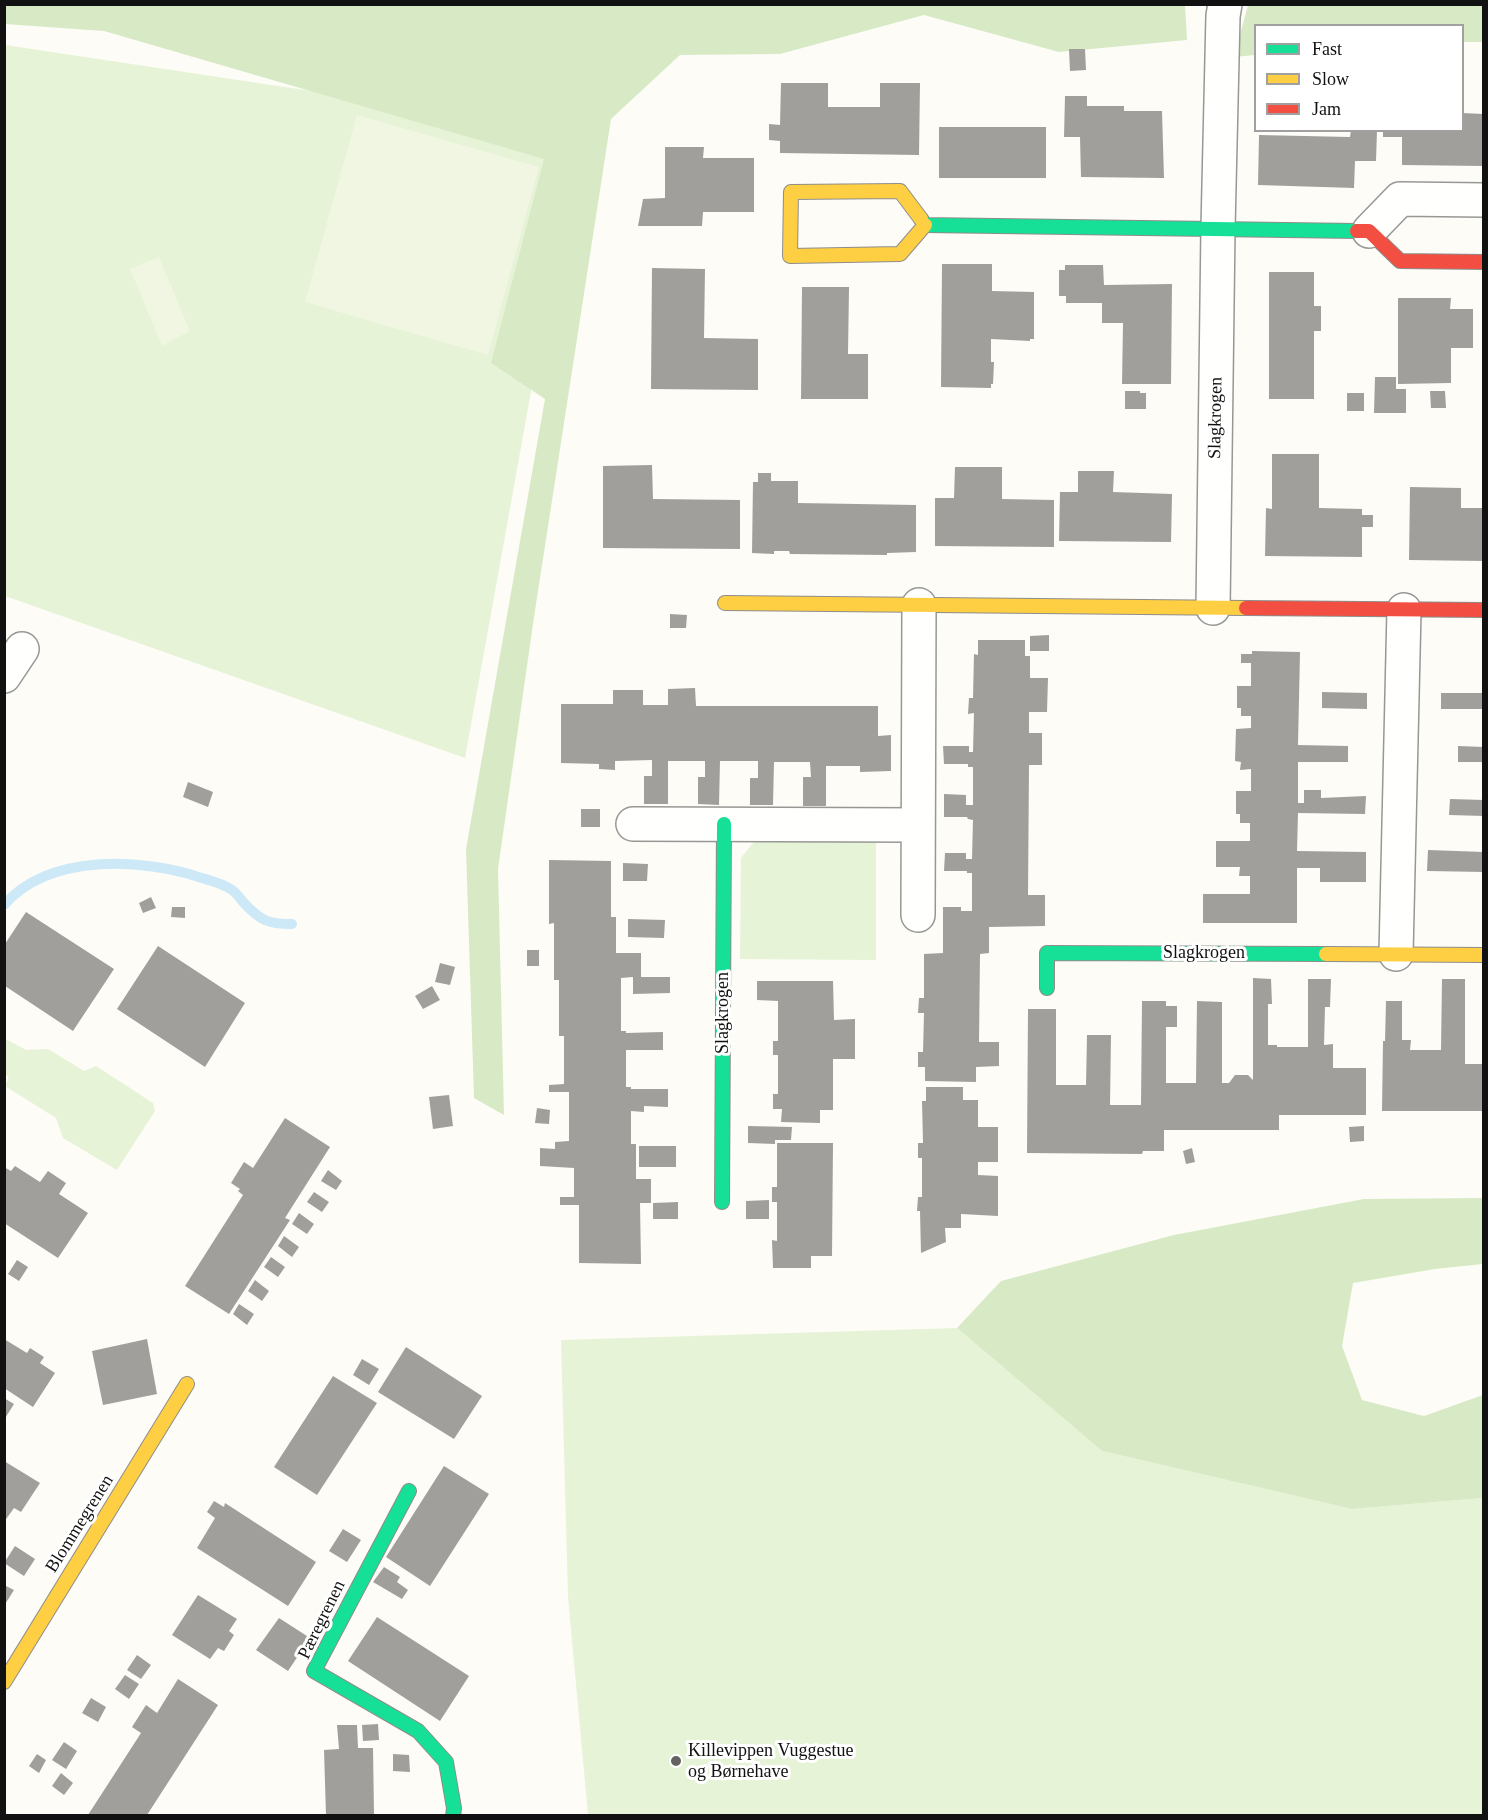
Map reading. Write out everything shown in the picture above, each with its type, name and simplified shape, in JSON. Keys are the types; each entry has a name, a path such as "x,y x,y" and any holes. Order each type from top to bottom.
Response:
{"street":[{"name":"Slagkrogen","path":"1213,608 1218,228 1224,8"},
{"path":"925,225 900,191 791,192 790,256 900,254 925,225 1370,231 1400,261 1484,262"},
{"path":"1370,231 1400,199 1484,200"},
{"path":"725,603 1484,610"},
{"path":"918,915 919,605"},
{"path":"1396,954 1404,609"},
{"path":"4,676 22,649"},
{"path":"633,824 918,825"},
{"name":"Slagkrogen","path":"722,1202 724,824"},
{"name":"Slagkrogen","path":"1047,988 1047,953 1484,955"},
{"name":"Blommegrenen","path":"4,1682 187,1384"},
{"name":"Pæregrenen","path":"409,1491 314,1671 418,1731 446,1762 454,1808 453,1815"}],"green space":[{"path":"4,5 1185,5 1187,40 1059,52 924,15 780,54 680,55 611,119 534,617 498,869 504,1115 474,1098 466,849 545,399 491,363 544,159 104,31 5,24"},
{"path":"1248,5 1483,5 1483,42 1464,42 1464,24 1254,24 1254,55 1234,57"},
{"path":"5,45 578,131 465,758 5,596"},
{"path":"357,115 539,167 488,355 305,302"},
{"path":"159,257 190,331 162,346 130,269"},
{"path":"763,837 876,838 876,960 740,959 741,858 752,844"},
{"path":"4,1038 26,1050 48,1049 84,1071 96,1066 153,1103 155,1111 117,1170 63,1138 56,1118 5,1086 9,1077 5,1074"},
{"path":"1483,1198 1483,1264 1435,1269 1353,1283 1342,1346 1362,1400 1424,1416 1483,1395 1483,1498 1352,1509 1102,1451 957,1328 1001,1281 1174,1235 1364,1199"},
{"path":"957,1328 1102,1451 1352,1509 1483,1498 1483,1815 588,1815 568,1597 561,1340"}],"building":[{"path":"1069,49 1085,49 1086,70 1070,71"},
{"path":"781,83 828,83 828,107 880,107 880,83 920,83 919,155 780,153 780,141 769,140 769,124 780,125"},
{"path":"1065,96 1087,96 1087,106 1124,106 1124,111 1162,111 1164,178 1081,177 1080,137 1064,137"},
{"path":"1464,113 1484,114 1484,166 1402,165 1402,137 1383,137 1383,132 1464,132"},
{"path":"939,127 1046,127 1046,178 939,178"},
{"path":"1351,132 1377,132 1376,161 1355,161 1354,188 1258,185 1259,135 1350,137"},
{"path":"665,147 704,147 703,158 754,158 754,212 703,212 702,226 638,226 643,199 665,198"},
{"path":"942,264 992,264 992,291 1034,292 1034,339 1030,341 991,339 991,362 994,362 991,388 941,387"},
{"path":"1065,265 1103,265 1104,285 1172,284 1171,384 1122,384 1123,323 1102,323 1102,303 1066,303 1066,296 1059,296 1059,270 1065,270"},
{"path":"652,268 705,269 704,338 758,339 758,390 651,389"},
{"path":"1269,272 1314,272 1314,306 1321,306 1321,331 1314,331 1314,399 1269,399"},
{"path":"802,287 849,287 848,354 868,354 868,399 801,399"},
{"path":"1398,298 1451,298 1450,309 1473,309 1473,348 1451,348 1451,383 1398,384"},
{"path":"1375,377 1396,377 1396,389 1406,389 1406,413 1374,413"},
{"path":"1125,391 1146,393 1146,409 1125,409"},
{"path":"1430,391 1445,391 1446,408 1431,408"},
{"path":"1347,393 1364,393 1364,411 1347,411"},
{"path":"1272,454 1319,454 1319,508 1362,509 1362,515 1373,515 1373,527 1362,527 1362,557 1265,556 1266,508 1272,509"},
{"path":"652,465 653,499 740,500 740,549 603,548 603,466"},
{"path":"955,467 1002,467 1002,499 1054,500 1054,547 935,546 935,498 954,498"},
{"path":"1078,471 1114,471 1113,492 1172,494 1171,542 1059,541 1060,492 1078,492"},
{"path":"758,473 771,473 771,481 798,481 798,503 916,505 916,552 887,553 887,555 790,554 789,551 774,551 774,554 752,553 753,482 758,482"},
{"path":"1410,487 1461,488 1461,508 1484,508 1484,561 1409,560"},
{"path":"670,614 687,615 686,628 670,628"},
{"path":"1049,635 1049,651 1030,651 1030,636"},
{"path":"978,640 1025,640 1025,656 1030,656 1030,678 1048,678 1047,712 1029,712 1029,733 1042,733 1042,765 1029,765 1028,895 1045,895 1045,926 989,927 989,953 980,954 979,1042 999,1042 999,1066 976,1067 976,1082 925,1081 925,1067 918,1067 918,1052 923,1052 924,1013 918,1013 919,998 924,998 924,954 943,953 943,907 961,907 961,911 972,911 972,873 944,871 945,853 966,853 966,859 972,859 973,820 967,817 944,817 944,794 966,795 966,805 973,805 973,767 968,767 968,764 944,764 943,746 969,746 969,752 973,752 974,713 968,714 969,698 973,698 974,654 978,655"},
{"path":"1252,651 1300,652 1298,745 1348,746 1348,762 1298,762 1298,803 1304,803 1304,790 1321,790 1321,798 1366,796 1365,814 1298,813 1297,851 1366,852 1366,882 1320,882 1320,868 1297,868 1297,923 1203,923 1203,894 1250,894 1250,876 1239,876 1240,867 1216,867 1216,841 1250,841 1250,823 1240,823 1240,814 1236,814 1236,791 1251,791 1251,769 1240,770 1241,762 1235,761 1236,729 1251,728 1251,716 1241,716 1241,708 1237,708 1237,686 1251,686 1251,663 1241,663 1241,654 1252,654"},
{"path":"695,688 696,706 878,706 878,736 891,735 891,771 860,772 860,766 826,766 826,806 803,806 803,777 811,777 810,762 774,762 773,805 750,805 750,778 758,778 758,761 720,761 719,805 698,804 698,777 705,777 705,761 668,761 668,804 644,804 644,776 652,776 652,760 615,761 615,770 599,769 599,764 561,763 561,704 613,704 613,690 643,690 643,705 668,705 668,689"},
{"path":"1322,692 1367,693 1367,709 1322,708"},
{"path":"1441,693 1484,693 1484,709 1441,709"},
{"path":"1458,746 1484,747 1484,762 1458,762"},
{"path":"188,782 213,792 208,807 183,797"},
{"path":"1450,799 1484,800 1484,816 1449,815"},
{"path":"581,809 600,809 600,827 581,827"},
{"path":"1428,850 1484,852 1484,872 1427,871"},
{"path":"549,860 611,861 611,917 616,917 616,953 641,953 641,977 670,977 670,993 633,994 633,977 621,978 621,1031 626,1031 626,1033 663,1032 663,1050 626,1050 626,1087 668,1089 668,1107 644,1106 644,1112 631,1111 631,1144 636,1144 636,1179 651,1179 651,1203 640,1203 641,1264 579,1263 579,1205 560,1205 560,1197 574,1197 574,1168 540,1166 540,1148 555,1149 555,1142 569,1141 569,1092 549,1092 549,1085 564,1084 564,1036 559,1036 559,980 554,980 554,923 549,924"},
{"path":"623,863 648,864 647,881 623,881"},
{"path":"151,897 156,908 143,913 139,903"},
{"path":"172,907 185,907 185,918 171,917"},
{"path":"26,912 114,969 73,1031 5,986 5,944"},
{"path":"628,919 665,920 664,938 628,937"},
{"path":"158,946 245,1003 205,1067 117,1009"},
{"path":"527,950 539,950 539,966 527,966"},
{"path":"440,963 455,967 450,985 435,982"},
{"path":"1253,978 1271,979 1272,1004 1268,1004 1268,1045 1277,1045 1277,1047 1308,1047 1308,979 1331,979 1330,1007 1325,1007 1324,1045 1333,1044 1333,1068 1366,1068 1366,1115 1279,1115 1279,1130 1164,1130 1164,1151 1143,1151 1142,1154 1027,1153 1028,1009 1056,1009 1056,1085 1086,1085 1087,1035 1111,1035 1110,1105 1141,1105 1142,1001 1166,1001 1166,1006 1177,1006 1177,1027 1166,1027 1166,1083 1196,1083 1197,1001 1222,1002 1222,1083 1229,1083 1235,1075 1248,1075 1253,1080"},
{"path":"1442,979 1465,979 1465,1064 1484,1064 1484,1111 1382,1111 1386,1001 1402,1001 1402,1040 1411,1040 1410,1050 1441,1050"},
{"path":"757,981 833,981 834,1020 855,1019 855,1059 833,1059 833,1110 820,1110 820,1123 781,1122 782,1109 773,1109 773,1094 778,1094 778,1055 773,1055 773,1041 778,1041 778,1001 757,1000"},
{"path":"432,986 440,1000 423,1009 415,996"},
{"path":"926,1087 963,1087 963,1100 978,1100 978,1127 998,1127 998,1162 978,1162 978,1175 998,1176 998,1216 961,1214 961,1228 945,1228 946,1242 921,1253 920,1211 917,1211 918,1197 922,1197 922,1158 918,1158 918,1143 923,1143 922,1101 926,1101"},
{"path":"449,1095 453,1126 433,1129 429,1097"},
{"path":"537,1108 550,1110 549,1124 535,1123"},
{"path":"285,1118 330,1147 285,1218 290,1220 229,1314 185,1286 243,1195 238,1191 240,1189 231,1183 244,1162 253,1168"},
{"path":"748,1126 792,1127 791,1140 775,1140 775,1144 748,1143"},
{"path":"1364,1126 1364,1141 1350,1142 1349,1127"},
{"path":"777,1143 833,1143 832,1256 811,1256 811,1268 773,1268 772,1240 777,1241 777,1202 772,1202 772,1187 777,1187"},
{"path":"639,1146 676,1146 676,1167 639,1167"},
{"path":"1192,1148 1195,1162 1186,1164 1183,1151"},
{"path":"15,1166 40,1182 48,1171 66,1183 59,1194 88,1213 58,1258 4,1223 4,1167 11,1171"},
{"path":"328,1170 342,1181 336,1190 321,1181"},
{"path":"314,1192 329,1202 322,1212 307,1202"},
{"path":"769,1200 769,1219 746,1219 746,1201"},
{"path":"678,1202 678,1219 653,1219 653,1203"},
{"path":"299,1213 314,1224 307,1234 292,1224"},
{"path":"284,1236 299,1247 292,1257 278,1246"},
{"path":"271,1257 285,1267 278,1277 264,1267"},
{"path":"17,1260 28,1267 19,1281 8,1274"},
{"path":"255,1280 269,1291 262,1301 248,1291"},
{"path":"239,1304 254,1314 247,1325 233,1314"},
{"path":"4,1339 27,1353 30,1348 44,1357 40,1363 55,1373 33,1407 4,1388"},
{"path":"147,1339 157,1394 103,1405 92,1351"},
{"path":"406,1347 482,1396 454,1439 378,1392"},
{"path":"362,1359 379,1369 369,1385 353,1375"},
{"path":"333,1376 377,1403 317,1495 274,1467"},
{"path":"4,1398 14,1404 4,1420"},
{"path":"4,1461 40,1483 21,1512 14,1508 4,1522"},
{"path":"444,1466 489,1494 430,1586 386,1557"},
{"path":"214,1501 224,1507 225,1503 316,1562 288,1606 197,1548 215,1518 207,1512"},
{"path":"343,1529 361,1540 347,1562 329,1551"},
{"path":"15,1546 35,1559 24,1576 4,1563"},
{"path":"384,1567 400,1577 397,1582 408,1590 402,1599 373,1582"},
{"path":"4,1585 14,1590 4,1606"},
{"path":"198,1595 237,1619 229,1631 234,1635 224,1651 218,1648 210,1659 172,1635"},
{"path":"377,1617 469,1676 440,1721 348,1661"},
{"path":"279,1618 310,1638 288,1671 256,1650"},
{"path":"137,1655 151,1665 141,1679 127,1670"},
{"path":"125,1675 139,1684 129,1699 115,1689"},
{"path":"178,1679 218,1705 147,1815 88,1815 141,1733 132,1727 146,1705 157,1713"},
{"path":"91,1698 106,1707 98,1722 82,1713"},
{"path":"378,1724 379,1740 363,1741 362,1725"},
{"path":"337,1725 357,1725 358,1748 373,1748 374,1815 326,1815 324,1750 339,1749"},
{"path":"64,1742 77,1751 66,1769 52,1760"},
{"path":"37,1754 46,1760 39,1773 29,1766"},
{"path":"393,1754 409,1755 410,1772 393,1771"},
{"path":"61,1773 73,1783 64,1795 52,1786"}],"waterway":[{"path":"4,905 23,888 46,876 71,868 98,864 125,864 178,871 218,883 234,891 260,918 271,922 292,924"}],"traffic: fast":[{"path":"921,219 925,225 1357,231"},
{"path":"722,1202 724,824"},
{"path":"1047,988 1047,953 1326,954"},
{"path":"409,1491 314,1671 418,1731 446,1762 454,1808 453,1816"}],"traffic: slow":[{"path":"921,219 900,191 791,192 790,256 900,254 925,225"},
{"path":"725,603 1246,608"},
{"path":"1326,954 1484,955"},
{"path":"4,1682 187,1384"}],"traffic: jam":[{"path":"1357,231 1369,231 1400,261 1484,262"},
{"path":"1246,608 1484,610"}],"place":[{"name":"Killevippen Vuggestue og Børnehave","path":"676,1761"}]}
